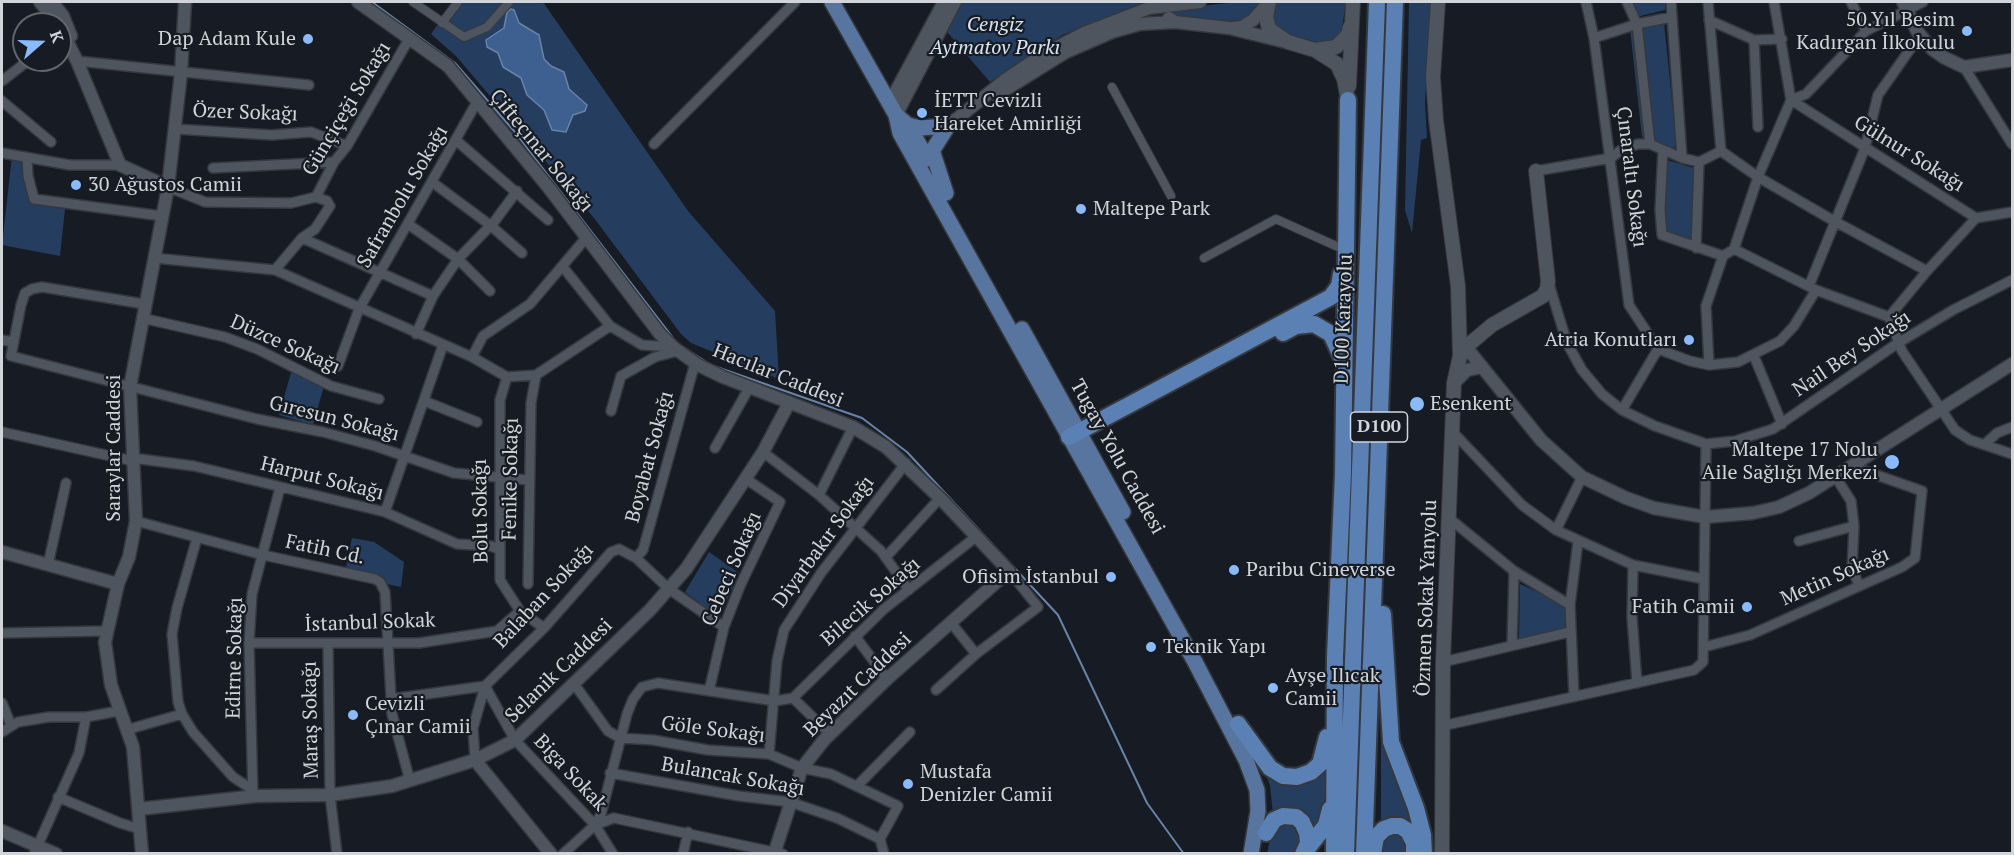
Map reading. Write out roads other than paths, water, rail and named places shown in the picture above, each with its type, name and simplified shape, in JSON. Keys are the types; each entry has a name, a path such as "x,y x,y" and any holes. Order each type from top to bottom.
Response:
{"highway":[{"name":"D100 Karayolu","path":"1346,854 1377,2"},
{"name":"D100 Karayolu","path":"1364,854 1395,2"},
{"path":"1334,854 1335,656 1343,473 1348,100"},
{"path":"1343,473 1356,315 1368,237"},
{"path":"1077,439 1331,297 1339,286 1345,249"},
{"path":"1077,439 1296,326 1314,324 1325,329 1331,334 1344,360"},
{"path":"1376,527 1390,742 1416,808 1423,835 1424,854"},
{"path":"1239,724 1270,768 1283,776 1297,777 1311,772 1320,764 1326,751 1335,656"},
{"path":"1304,853 1326,825 1334,750"},
{"path":"1260,834 1274,820 1283,816 1296,817 1302,822 1307,833 1308,843 1304,853"},
{"path":"1373,854 1376,837 1384,829 1392,826 1400,826 1408,831 1414,843 1414,854"}],"main road":[{"name":"Tugay Yolu Caddesi","path":"832,2 893,110 900,133 924,155 946,193 1246,760 1257,790 1260,834"},
{"path":"1269,2 1266,17 1269,29 1288,42 1315,50 1337,64 1344,79 1348,100"},
{"name":"Özmen Sokak Yanyolu","path":"1438,2 1434,77 1436,120 1458,286 1463,351 1454,383 1452,431 1443,662 1443,854"},
{"path":"1315,50 1328,50 1342,42 1348,35 1352,6"},
{"path":"1348,100 1352,6"},
{"name":"Tugay Yolu Caddesi","path":"893,110 908,125 1077,439 1239,724 1266,789 1269,815 1260,834"},
{"path":"908,125 920,128 948,126"},
{"path":"924,155 948,126"},
{"path":"1463,351 1492,326 1543,296 1548,281 1536,171"},
{"path":"1249,854 1260,834"},
{"path":"1260,834 1261,854"}],"street":[{"path":"52,2 69,27 77,60"},
{"name":"Saraylar Caddesi","path":"142,854 140,808 133,747 111,685 105,631 118,584 129,557 136,521 130,387 168,187 181,73 185,2"},
{"name":"Çifteçınar Sokağı","path":"358,2 448,66 676,349"},
{"path":"413,2 464,37 476,34 487,27 509,2"},
{"path":"442,23 458,2"},
{"path":"654,144 795,2"},
{"path":"893,110 944,2"},
{"path":"893,110 955,2"},
{"path":"948,126 992,89 1042,55 1110,21 1149,8 1200,2"},
{"path":"1229,28 1242,27 1253,20 1269,2"},
{"name":"Çınaraltı Sokağı","path":"1586,2 1594,38 1629,305 1658,350"},
{"path":"1628,2 1636,24 1650,144"},
{"path":"1671,2 1682,158"},
{"path":"1708,2 1721,151 1758,177 1927,271"},
{"path":"1709,365 1706,306 1723,256 1734,249 1758,177 1791,100 1774,2"},
{"path":"1851,2 1866,31"},
{"path":"1791,100 1806,94 1866,31 1904,6 1923,2"},
{"path":"1904,6 1920,34 1932,49 1964,68 2011,139"},
{"path":"1149,8 1175,22"},
{"path":"1594,38 1636,24 1672,17"},
{"path":"1709,20 1754,40 1782,39"},
{"path":"924,155 1001,91 1066,52 1127,26 1175,22 1229,28 1288,42"},
{"path":"1622,410 1658,350 1709,365 1728,364 1754,356 1780,340 1794,326 1813,288 1834,221 1865,148 1878,95 1920,34"},
{"name":"Günçiçeği Sokağı","path":"316,197 334,162 347,146 409,39"},
{"path":"1754,40 1758,127"},
{"path":"72,51 120,165"},
{"path":"77,60 309,85"},
{"path":"1964,68 2013,60"},
{"path":"1112,87 1171,196"},
{"name":"Gülnur Sokağı","path":"1791,100 1976,218 2013,212"},
{"path":"2,101 51,142"},
{"name":"Safranbolu Sokağı","path":"338,366 359,309 457,141 477,102"},
{"name":"Özer Sokağı","path":"175,129 272,135 311,132 347,146"},
{"path":"457,141 549,220"},
{"path":"1536,171 1611,158 1621,150 1650,144 1682,158 1699,162 1721,151"},
{"path":"1663,150 1660,228 1666,238 1723,256"},
{"path":"2,153 70,165 120,165 205,202 291,203 316,197 327,201 330,206 315,229 302,238 275,270"},
{"path":"27,159 28,176 34,199 162,216"},
{"path":"213,168 334,162"},
{"path":"1696,248 1699,162"},
{"path":"432,182 490,225 522,253"},
{"path":"416,334 433,296 458,260 517,191"},
{"path":"1889,317 1927,271 1976,218"},
{"path":"1204,258 1276,219 1345,249"},
{"path":"408,224 458,260 490,291"},
{"path":"302,238 433,296"},
{"path":"472,357 483,336 530,304 586,238"},
{"path":"1734,249 1813,288 1889,317"},
{"path":"154,258 275,270 472,357 507,377 536,375 610,326"},
{"path":"563,267 610,326 642,345 676,349"},
{"name":"Nail Bey Sokağı","path":"1548,281 1568,343 1582,370 1602,394 1622,410 1655,426 1706,444 1756,436 1782,424 1898,343 1953,310 2013,280"},
{"path":"2,340 14,342 25,293 32,289 42,287 144,304"},
{"path":"1889,317 1898,343 1955,430 1970,440 2013,454"},
{"name":"Düzce Sokağı","path":"142,318 225,337 257,349 331,386 379,399"},
{"name":"Gıresun Sokağı","path":"14,342 11,356 257,419 323,432 454,473 528,480"},
{"path":"385,512 443,345"},
{"path":"611,411 621,376 655,357 676,349"},
{"name":"Hacılar Caddesi","path":"676,349 695,363 749,388 853,427 886,447 906,463 977,536 1038,607 976,654"},
{"path":"1463,351 1482,367 1541,440 1582,477 1626,498 1654,508 1705,517 1753,513 1779,507 1809,493 2013,364"},
{"path":"1754,356 1782,424"},
{"name":"Boyabat Sokağı","path":"636,558 643,550 695,363"},
{"path":"1454,383 1467,370 1482,367"},
{"name":"Fenike Sokağı","path":"528,584 528,480 531,403 536,375"},
{"name":"Bolu Sokağı","path":"507,377 500,400 498,549 500,580 520,611 543,628"},
{"path":"715,448 749,388"},
{"path":"424,401 477,422"},
{"name":"Selanik Caddesi","path":"140,808 253,793 330,795 410,781 475,760 515,740 574,685 686,569 763,453 789,403"},
{"path":"819,495 853,427"},
{"path":"1984,444 1997,433 2013,427"},
{"path":"1452,431 1521,505 1556,530 1578,542 1633,565 1704,579"},
{"name":"Harput Sokağı","path":"2,432 133,461 140,459 194,466 385,512 457,544 491,546 498,549"},
{"path":"1442,726 1695,670 1703,662 1706,444"},
{"path":"763,453 819,495 854,527 885,558 909,590"},
{"name":"Diyarbakır Sokağı","path":"769,754 777,661 783,630 796,607 854,527 906,463"},
{"name":"Metin Sokağı","path":"1704,647 1750,635 1902,567 1915,558 1923,491 1851,466"},
{"path":"1835,476 1851,501 1854,526 1852,569 1859,585"},
{"path":"1556,530 1582,477"},
{"name":"Cebeci Sokağı","path":"709,691 724,627 740,586 780,502 746,479"},
{"path":"48,565 66,483"},
{"name":"Edirne Sokağı","path":"253,793 249,643 252,594 280,488"},
{"path":"885,558 940,498"},
{"path":"1450,519 1514,571 1570,605"},
{"name":"Fatih Cd.","path":"136,521 262,555 375,579 385,592 386,644 391,699 410,781"},
{"path":"1799,541 1854,526"},
{"name":"Bilecik Sokağı","path":"793,698 812,683 855,636 977,536"},
{"path":"197,538 172,634 182,714 193,732 233,777 253,793"},
{"path":"1574,696 1570,605 1578,542"},
{"name":"Balaban Sokağı","path":"475,760 473,728 485,686 543,628 611,552 619,549 636,558"},
{"path":"2,552 118,584"},
{"path":"636,558 669,589 724,627"},
{"path":"1633,565 1632,617 1637,683"},
{"name":"Beyazıt Caddesi","path":"777,853 790,802 802,768 830,734 887,679 952,624 1009,571"},
{"path":"1512,645 1514,571"},
{"name":"İstanbul Sokak","path":"249,643 419,643 497,631 520,611"},
{"path":"936,690 976,654 952,624"},
{"path":"2,633 105,631"},
{"path":"1443,662 1570,632"},
{"path":"855,636 887,679"},
{"name":"Maraş Sokağı","path":"328,644 330,795 337,854"},
{"path":"595,825 603,808 610,773 633,699 642,687 658,683 775,701 793,698 830,734"},
{"path":"574,685 608,730 620,738"},
{"path":"391,699 485,686"},
{"name":"Biga Sokak","path":"485,686 515,740 595,825 613,854"},
{"path":"2,703 11,725"},
{"path":"2,732 18,722 49,717 86,717 119,711"},
{"path":"126,730 182,714"},
{"path":"35,850 79,753 86,717"},
{"path":"857,786 910,732"},
{"name":"Göle Sokağı","path":"620,738 654,740 708,750 769,754 802,768 831,774 898,806 880,838"},
{"path":"475,760 553,854 561,854 595,825 614,818 688,832 777,853"},
{"name":"Bulancak Sokağı","path":"610,773 739,796 790,802 837,818 880,838"},
{"path":"58,797 140,829"},
{"path":"2,831 35,850 56,854"},
{"path":"683,854 688,832"},
{"path":"880,838 884,854"}],"waterway":[{"path":"372,2 455,63 514,131 677,343 711,365 862,418 907,452 1058,615 1147,803 1184,854"}],"place":[{"name":"50.Yıl Besim Kadırgan İlkokulu","path":"1967,31"},
{"name":"Dap Adam Kule","path":"308,39"},
{"name":"İETT Cevizli Hareket Amirliği","path":"922,113"},
{"name":"30 Ağustos Camii","path":"76,185"},
{"name":"Maltepe Park","path":"1081,209"},
{"name":"Atria Konutları","path":"1689,340"},
{"name":"Esenkent","path":"1417,404"},
{"name":"Maltepe 17 Nolu Aile Sağlığı Merkezi","path":"1892,462"},
{"name":"Paribu Cineverse","path":"1234,570"},
{"name":"Ofisim İstanbul","path":"1111,577"},
{"name":"Fatih Camii","path":"1747,607"},
{"name":"Teknik Yapı","path":"1151,647"},
{"name":"Ayşe Ilıcak Camii","path":"1273,688"},
{"name":"Cevizli Çınar Camii","path":"353,715"},
{"name":"Mustafa Denizler Camii","path":"908,784"}],"park label":[{"name":"Cengiz Aytmatov Parkı","path":"995,36"}]}
